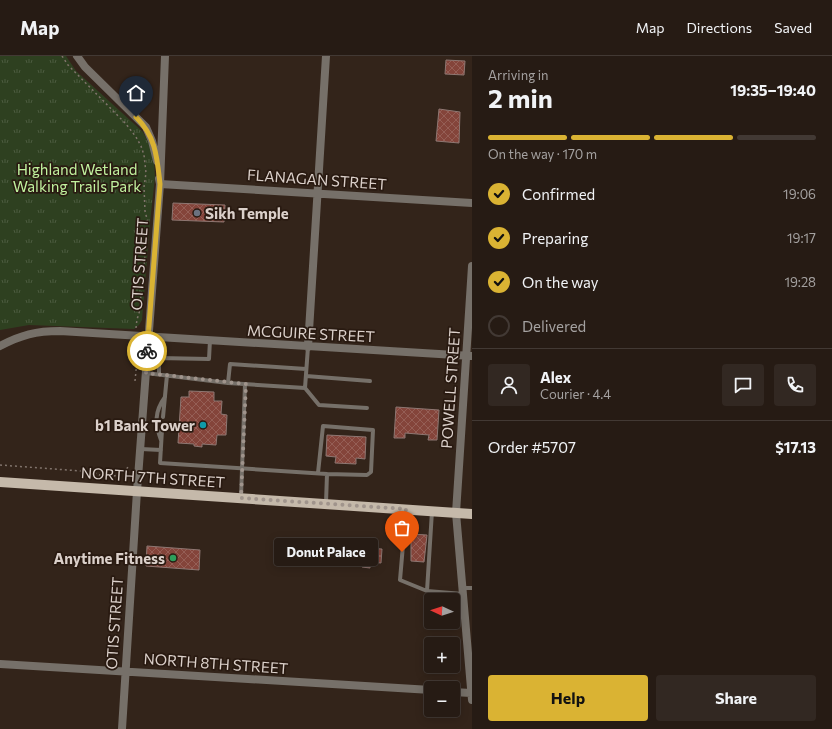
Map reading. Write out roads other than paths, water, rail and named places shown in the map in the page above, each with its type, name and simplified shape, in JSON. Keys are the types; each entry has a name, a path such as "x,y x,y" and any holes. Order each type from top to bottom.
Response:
{"main road":[{"name":"NORTH 7TH STREET","path":"0,482 472,514"}],"street":[{"name":"OTIS STREET","path":"77,56 85,67 146,127 157,158 160,184"},
{"name":"OTIS STREET","path":"122,729 137,491 160,184 165,56"},
{"path":"308,347 326,56"},
{"name":"FLANAGAN STREET","path":"160,184 472,203"},
{"name":"POWELL STREET","path":"472,266 469,356 456,512 472,695"},
{"name":"MCGUIRE STREET","path":"0,346 27,334 46,331 469,356"},
{"name":"NORTH 8TH STREET","path":"0,664 424,690"},
{"path":"460,693 472,695"}],"lane":[{"path":"159,374 160,358 208,359 210,340"},
{"path":"308,347 305,388 319,405 367,408"},
{"path":"228,383 230,364 306,369"},
{"path":"146,373 228,383 305,388"},
{"path":"163,417 167,375"},
{"path":"306,376 370,381"},
{"path":"241,498 246,384"},
{"path":"162,442 156,427 158,406 165,397"},
{"path":"162,430 160,463 327,474 367,475 371,472 373,430 323,426 318,473"},
{"path":"141,449 161,450"},
{"path":"326,504 327,474"},
{"path":"406,509 400,580 427,591 463,591 472,588"},
{"path":"427,591 432,511"}],"place":[{"name":"Sikh Temple","path":"197,213"},
{"name":"b1 Bank Tower","path":"203,425"},
{"name":"Donut Palace","path":"402,552"},
{"name":"Anytime Fitness","path":"173,558"}],"park label":[{"name":"Highland Wetland Walking Trails Park","path":"77,178"}]}
